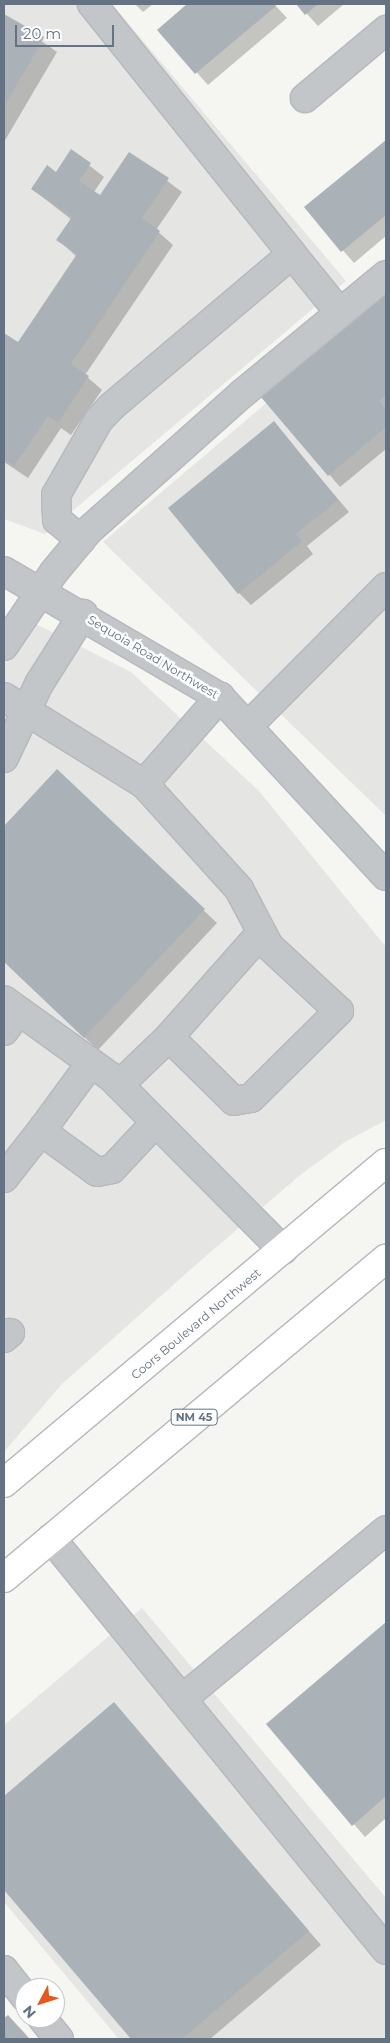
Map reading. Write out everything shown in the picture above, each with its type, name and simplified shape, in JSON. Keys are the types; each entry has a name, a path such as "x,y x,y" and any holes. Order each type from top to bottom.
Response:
{"main road":[{"name":"Coors Boulevard Northwest","path":"4,1483 386,1163"},
{"name":"NM 45","path":"4,1578 386,1259"}],"street":[{"path":"92,4 340,313"},
{"path":"305,98 386,30"},
{"path":"81,540 57,520 54,510 56,494 99,420 292,254"},
{"path":"4,646 81,540 243,393 386,275"},
{"name":"Sequoia Road Northwest","path":"4,571 83,614 220,697 250,724 386,876"},
{"path":"250,724 386,587"},
{"path":"4,758 14,704 83,614"},
{"path":"144,784 220,697"},
{"path":"14,704 144,784 238,889 269,946 339,1011 251,1098 234,1101 169,1038"},
{"path":"119,1085 169,1038 262,932"},
{"path":"9,1014 91,1063 119,1085 284,1250"},
{"path":"4,1178 91,1063"},
{"path":"40,1131 97,1172 112,1169 156,1122"},
{"path":"182,1699 386,1530"},
{"path":"51,1538 386,1950"},
{"path":"4,1970 15,1984"},
{"path":"50,2028 59,2039"}],"shaded area":[{"path":"4,4 112,4 346,281 45,534 4,519"},
{"path":"386,301 386,816 103,542"},
{"path":"18,615 131,672 259,791 386,947 386,1120 345,1142 299,1176 191,1269 61,1385 4,1452 4,635"},
{"path":"142,1608 386,1898 386,2039 119,2039 4,1902 4,1725"}],"building":[{"path":"187,4 274,4 276,6 195,74 157,30"},
{"path":"296,4 318,4 305,15"},
{"path":"4,14 44,37 4,107"},
{"path":"386,140 386,215 341,252 304,207"},
{"path":"71,149 91,163 79,181 100,195 129,152 169,178 142,218 160,231 71,364 89,376 58,423 48,416 14,466 4,459 4,333 18,342 77,254 56,240 72,217 31,189 47,165 56,172"},
{"path":"386,291 386,394 379,401 386,410 386,427 328,476 260,396"},
{"path":"274,421 338,500 296,534 302,541 238,594 168,508"},
{"path":"57,769 205,909 84,1038 4,962 4,826"},
{"path":"386,1622 386,1796 352,1826 266,1724"},
{"path":"114,1702 309,1931 182,2039 131,2039 4,1890 4,1796"},
{"path":"8,2015 15,2023 15,2028 19,2028 29,2039 4,2039 4,2018"}]}
